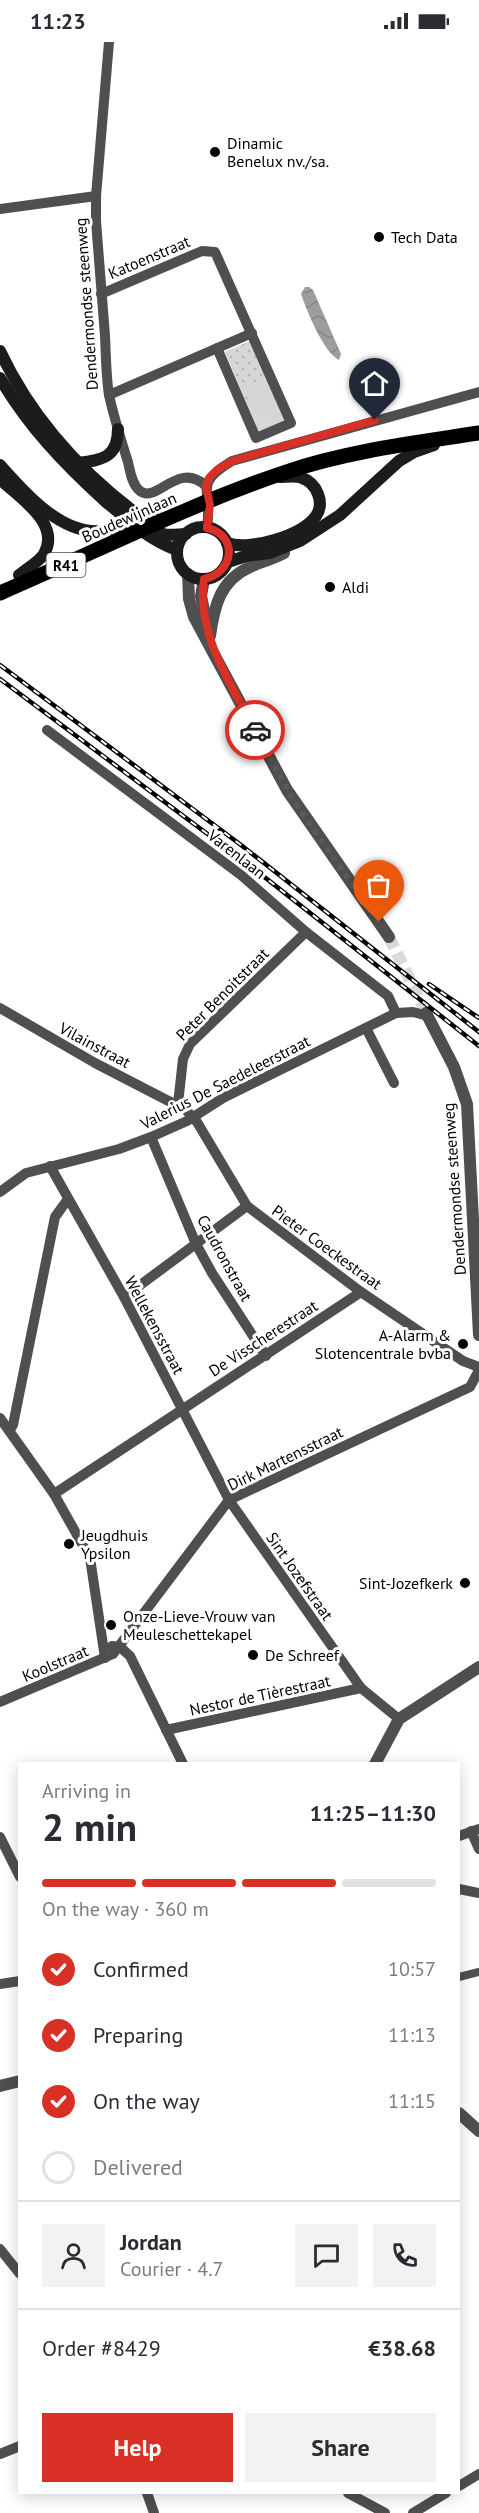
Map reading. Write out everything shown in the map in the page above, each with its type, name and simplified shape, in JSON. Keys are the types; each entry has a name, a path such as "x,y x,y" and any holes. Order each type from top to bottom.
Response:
{"main road":[{"path":"0,351 14,379 50,433 78,463 127,507 163,534 186,534"},
{"path":"0,378 18,409 71,470 157,543 177,550"},
{"name":"Boudewijnlaan","path":"0,465 55,518 88,531 115,528 251,475 299,461 392,440 479,425"},
{"path":"78,463 97,460 110,454 117,446 118,429"},
{"name":"Boudewijnlaan","path":"228,562 246,556 270,553 300,542 340,515 399,461 414,452 479,435"},
{"name":"Boudewijnlaan","path":"0,594 178,514 301,468 357,455 479,435"},
{"path":"96,478 104,466 119,456 124,449"},
{"name":"Boudewijnlaan","path":"227,543 237,547 264,543 282,537 309,523 319,511 320,500 309,481 300,477 275,477"},
{"name":"Boudewijnlaan","path":"0,479 41,518 48,535 43,554 19,575"},
{"name":"Boudewijnlaan","path":"0,583 104,540 155,514"},
{"path":"196,528 207,528 219,533 227,543 228,562 220,573 204,579 188,574 180,565 177,550 186,534 196,528"}],"street":[{"name":"Dendermondse steenweg","path":"109,42 96,196 109,395 134,484 143,493 150,493 180,478 196,478 206,486"},
{"path":"0,209 96,196"},
{"name":"Katoenstraat","path":"101,294 209,250 218,256 252,333"},
{"path":"109,395 217,348 252,333 291,423 256,438 217,348"},
{"path":"207,528 210,505 206,486 209,478 232,461 479,392"},
{"path":"210,636 219,595 227,584 248,568 277,557 300,542"},
{"path":"188,574 190,604 207,642 295,803 389,937"},
{"path":"204,579 201,596 216,657"},
{"name":"Varenlaan","path":"46,730 241,875 306,932 388,996 396,1013"},
{"name":"Peter Benoitstraat","path":"178,1104 183,1059 190,1044 306,932"},
{"name":"Vilainstraat","path":"0,1008 96,1063 178,1104"},
{"path":"396,1013 427,1014"},
{"name":"Valerius De Saedeleerstraat","path":"0,1192 26,1173 108,1152 187,1121 223,1098 396,1013"},
{"name":"Dendermondse steenweg","path":"427,1014 454,1067 467,1104 479,1335"},
{"path":"366,1028 394,1083"},
{"path":"178,1104 192,1116"},
{"name":"Pieter Coeckestraat","path":"192,1116 247,1206 361,1292 463,1361 479,1368"},
{"name":"Caudronstraat","path":"151,1137 196,1244 212,1273 266,1356"},
{"name":"Wellekensstraat","path":"50,1166 124,1297 229,1500"},
{"path":"10,1430 14,1425 55,1217 68,1199"},
{"path":"124,1297 247,1206"},
{"name":"De Visscherestraat","path":"54,1494 361,1292"},
{"name":"Dirk Martensstraat","path":"120,1647 229,1500 470,1387 479,1368"},
{"path":"0,1418 54,1494 90,1558 105,1658"},
{"name":"Sint Jozefstraat","path":"229,1500 361,1689 399,1719"},
{"path":"101,1641 120,1647 130,1656 182,1762"},
{"name":"Koolstraat","path":"0,1702 105,1658 120,1647"},
{"path":"376,1762 399,1719 479,1667"},
{"name":"Nestor de Tièrestraat","path":"166,1730 361,1689"},
{"path":"460,1836 475,1830 479,1849"},
{"path":"0,1837 18,1872"},
{"path":"460,1889 479,1893"},
{"path":"460,1977 479,1972"},
{"path":"0,1984 18,1981"},
{"path":"0,2086 18,2082"},
{"path":"460,2114 479,2131"},
{"path":"0,2249 17,2268 0,2272"},
{"path":"0,2454 18,2447"},
{"path":"460,2485 479,2474"},
{"path":"147,2494 154,2513"},
{"path":"350,2494 378,2512"},
{"path":"412,2513 444,2494"}],"green space":[{"path":"252,340 285,418 283,423 263,432 258,430 225,352 236,347 236,355","holes":["265,378 281,417 260,426 244,387"]},
{"path":"252,340 268,377 241,388 225,352"},
{"path":"265,378 282,417 260,426 243,387"}],"water":[{"path":"305,287 313,290 341,354 339,360 327,349 311,320 301,294"}],"tunnel":[{"path":"389,937 426,1013"}],"railway":[{"path":"0,665 241,845 479,1032"},
{"path":"0,679 253,868 479,1046"},
{"path":"429,984 479,1018"}],"way so far":[{"path":"255,730 295,803 379,922"}],"place":[{"name":"Dinamic Benelux nv./sa.","path":"215,152"},
{"name":"Tech Data","path":"379,237"},
{"name":"Aldi","path":"330,587"},
{"name":"A-Alarm & Slotencentrale bvba","path":"463,1344"},
{"name":"Jeugdhuis Ypsilon","path":"69,1544"},
{"name":"Sint-Jozefkerk","path":"465,1583"},
{"name":"Onze-Lieve-Vrouw van Meuleschettekapel","path":"111,1625"},
{"name":"De Schreef","path":"253,1655"}],"route":[{"path":"255,730 216,657 203,609 201,596 204,579 220,573 225,568 229,556 229,549 224,538 215,530 207,528 210,505 206,486 209,478 232,461 375,420"}]}
